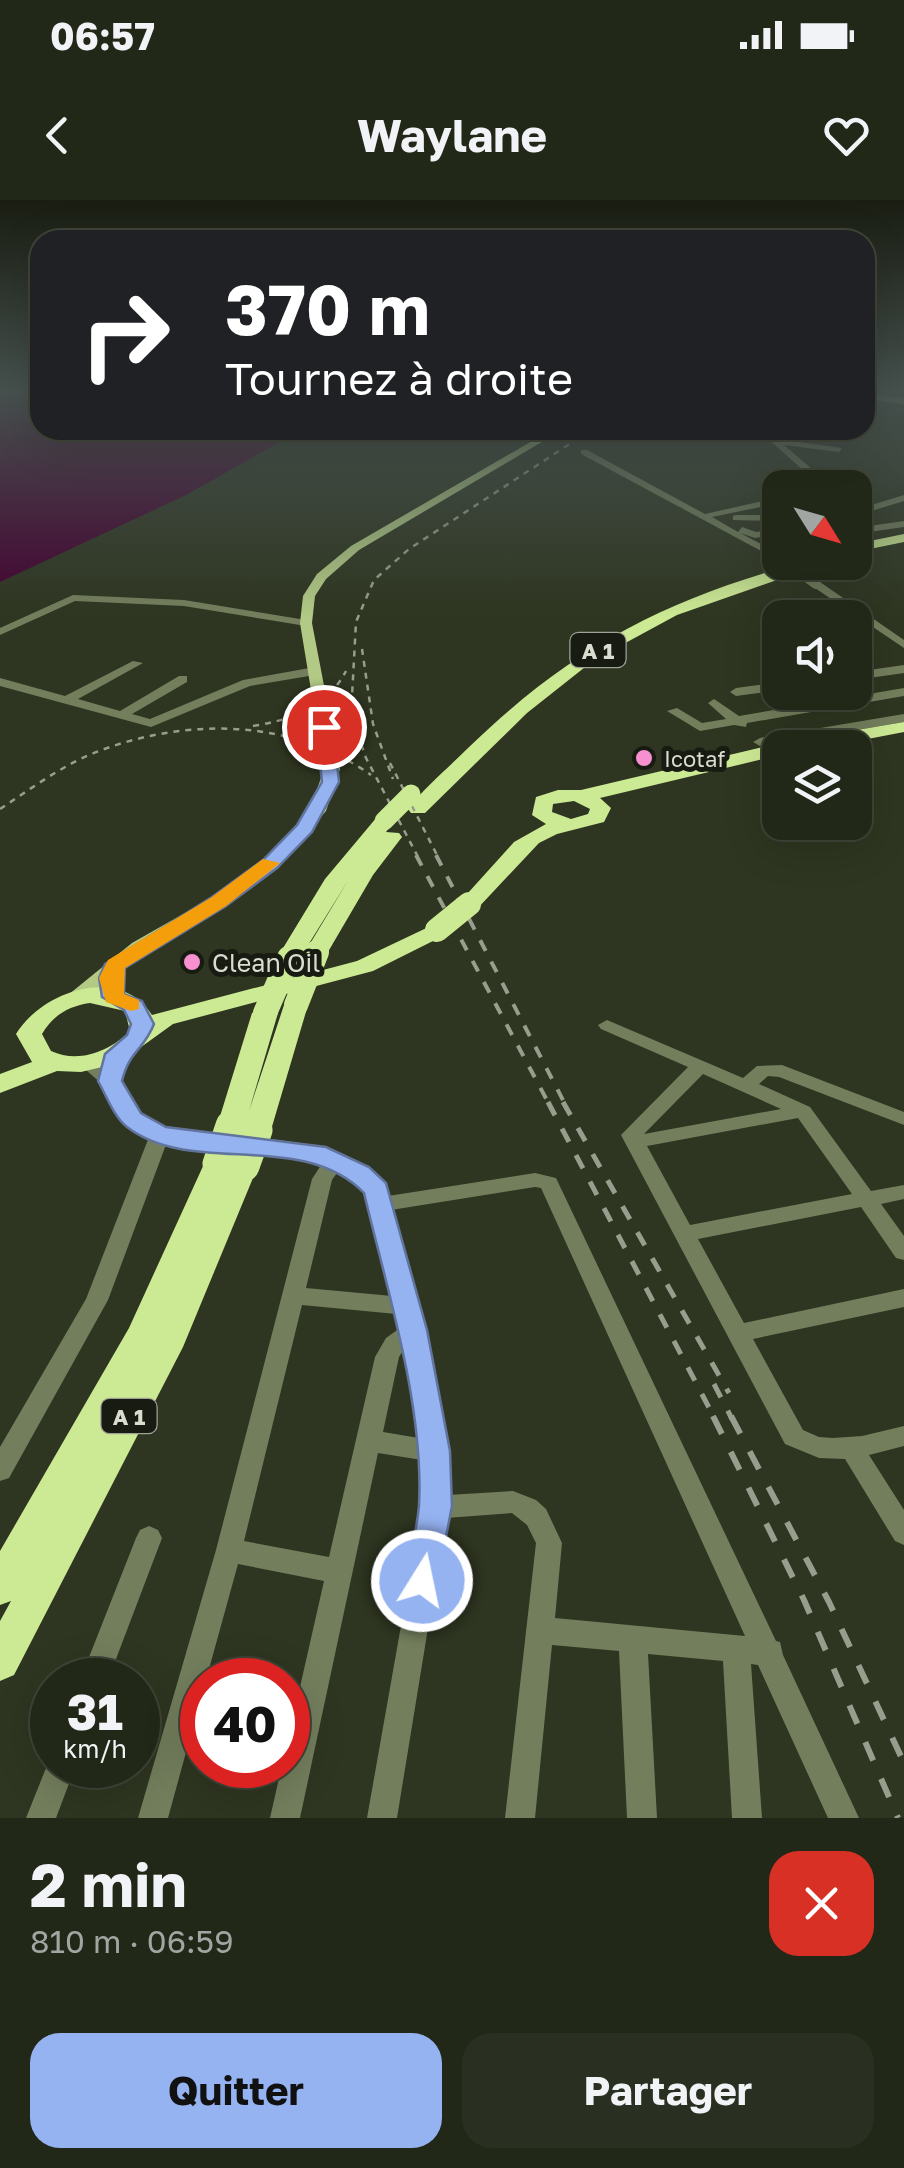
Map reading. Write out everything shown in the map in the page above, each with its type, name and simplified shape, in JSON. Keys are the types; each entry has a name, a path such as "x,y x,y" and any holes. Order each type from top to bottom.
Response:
{"highway":[{"path":"872,549 904,542"},
{"name":"A 1","path":"244,1128 264,1013 289,958 342,872 524,688 591,642 684,598 762,570"},
{"name":"A 1","path":"414,801 588,657 703,599 764,580"},
{"path":"872,734 904,730"},
{"path":"542,815 540,806 549,798 582,796 762,752"},
{"path":"601,808 642,787 762,753"},
{"path":"582,796 601,808"},
{"path":"0,1069 30,1044 34,1023 44,1012 75,998 130,1011 184,1012 365,966 435,924 527,843 567,825 589,822 601,813 601,808"},
{"path":"542,815 567,825"},
{"path":"466,899 490,862 542,815"},
{"name":"A 1","path":"0,1661 166,1347 244,1128 318,952 388,829"},
{"path":"30,1044 40,1056 56,1062 87,1064 116,1054 130,1011"},
{"path":"0,1084 56,1062"},
{"name":"A 1","path":"0,1586 144,1332 231,1165"}],"main road":[{"path":"75,998 116,964 219,901 270,864 318,810 332,769 306,623 313,589 340,560 493,467"},
{"path":"116,964 110,978 130,1011"}],"street":[{"path":"612,467 762,547"},
{"path":"872,511 904,498"},
{"path":"715,519 762,505"},
{"path":"888,506 904,510"},
{"path":"872,514 904,510"},
{"path":"715,519 762,518"},
{"path":"715,519 762,540"},
{"path":"872,529 904,524"},
{"path":"752,535 762,534"},
{"path":"811,580 904,645"},
{"path":"0,632 73,598 184,603 306,623"},
{"path":"67,700 137,663"},
{"path":"872,673 904,669"},
{"path":"0,682 151,723 247,684 315,671"},
{"path":"880,672 904,691"},
{"path":"121,715 183,680"},
{"path":"736,692 762,688"},
{"path":"674,711 697,727 904,691"},
{"path":"714,703 762,739"},
{"path":"784,714 804,730"},
{"path":"857,730 904,718"},
{"path":"606,1025 803,1111 904,1252"},
{"path":"110,1081 116,1054"},
{"path":"87,1064 110,1081 132,1119 160,1135 336,1159 370,1181 382,1204 434,1451 436,1506 382,1818"},
{"path":"700,1066 632,1136 794,1437 802,1443 852,1449 904,1436"},
{"path":"746,1086 764,1070 782,1071 904,1120"},
{"path":"635,1142 803,1111"},
{"path":"0,1470 97,1300 160,1135"},
{"path":"153,1818 229,1550 296,1296 322,1179 336,1159"},
{"path":"382,1204 536,1180 549,1183 844,1818"},
{"path":"686,1234 904,1192"},
{"path":"296,1296 409,1318"},
{"path":"740,1333 904,1298"},
{"path":"286,1818 386,1358 409,1318"},
{"path":"370,1441 434,1451"},
{"path":"852,1449 904,1533"},
{"path":"436,1506 512,1502 536,1515 549,1543 520,1818"},
{"path":"103,1658 150,1538"},
{"path":"229,1550 341,1572"},
{"path":"538,1630 770,1652"},
{"path":"633,1640 642,1818"},
{"path":"736,1649 746,1818"},
{"path":"41,1818 52,1788"}],"shaded area":[{"path":"0,467 236,467 186,495 0,582"}],"railway":[{"path":"418,857 366,758 351,715 356,622 374,580 409,549 535,467"},
{"path":"362,649 373,724 393,779"},
{"path":"253,726 307,710 329,695 346,671"},
{"path":"0,809 86,756 133,740 204,729 239,729 308,743 371,775"},
{"path":"390,763 438,857"},
{"path":"416,855 549,1104"},
{"path":"436,855 565,1104"},
{"path":"548,1102 715,1419"},
{"path":"563,1102 729,1393"},
{"path":"714,1384 732,1419"},
{"path":"713,1416 804,1600 898,1818"},
{"path":"731,1416 829,1602 904,1763"}],"slow traffic":[{"path":"131,1004 114,997 110,978 116,964 219,901 270,863"}],"place":[{"name":"Icotaf","path":"644,758"},
{"name":"Clean Oil","path":"192,962"}],"route":[{"path":"324,727 332,769 330,782 305,828 270,864 219,901 116,964 110,978 114,997 125,1000 141,1014 142,1029 128,1047 116,1054 110,1081 132,1119 160,1135 186,1142 326,1156 360,1173 376,1190 412,1330 434,1451 436,1506 422,1581"}]}
